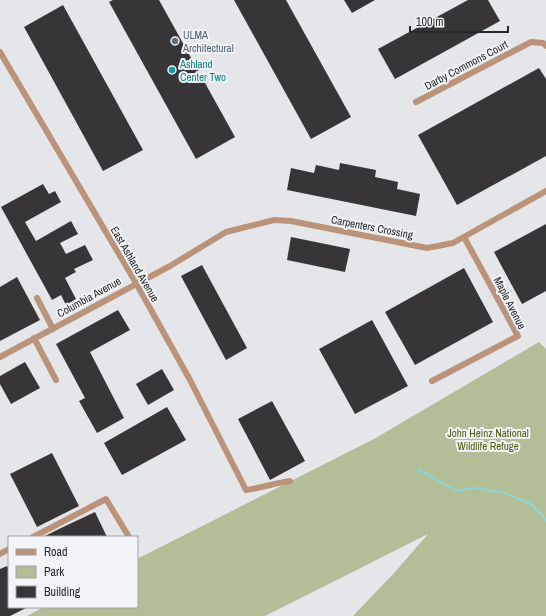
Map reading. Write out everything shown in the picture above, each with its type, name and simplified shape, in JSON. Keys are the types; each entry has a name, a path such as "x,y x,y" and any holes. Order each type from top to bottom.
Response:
{"street":[{"name":"Darby Commons Court","path":"416,102 531,42 546,46"},
{"name":"East Ashland Avenue","path":"0,52 136,283 190,380 246,490 290,481"},
{"name":"Carpenters Crossing","path":"188,255 226,232 274,220 291,221 427,248 453,243 546,190"},
{"name":"Maple Avenue","path":"432,381 518,336 464,237"},
{"name":"Columbia Avenue","path":"0,357 188,255"},
{"path":"37,298 53,329"},
{"path":"34,338 56,380"},
{"path":"34,536 106,499 128,536"}],"green space":[{"name":"John Heinz National Wildlife Refuge","path":"539,342 546,349 546,616 353,616 395,572 428,534 265,616 27,616 42,608 138,608 138,558 374,439"}],"building":[{"name":"Ashland Center Two","path":"113,0 159,0 235,137 196,159 109,2"},
{"path":"234,0 286,0 351,117 311,139"},
{"path":"344,0 375,0 352,13"},
{"path":"468,0 488,0 500,21 395,79 378,49"},
{"path":"63,5 143,150 103,171 24,27"},
{"path":"539,68 546,79 546,156 457,205 418,135"},
{"path":"340,163 376,170 375,177 398,182 397,189 420,194 416,216 287,190 291,168 314,173 316,165 339,170"},
{"path":"43,184 49,194 55,191 61,202 25,222 36,241 71,221 78,234 60,243 66,254 85,245 93,260 74,269 76,272 65,278 76,299 66,305 61,295 52,300 1,207"},
{"path":"546,224 546,291 522,304 494,252"},
{"path":"291,237 350,249 345,272 287,260"},
{"path":"202,265 247,348 226,360 181,276"},
{"path":"464,268 493,322 415,365 385,312"},
{"path":"17,277 40,320 0,341 0,287"},
{"path":"118,310 130,330 90,352 124,418 97,433 79,401 85,398 56,344"},
{"path":"372,320 408,386 355,414 319,349"},
{"path":"25,362 40,388 11,404 0,384 0,376"},
{"path":"162,369 174,390 148,405 136,384"},
{"path":"272,401 305,461 270,480 238,419"},
{"path":"167,407 186,440 122,475 104,443"},
{"path":"52,453 79,506 37,527 10,474"},
{"path":"95,512 107,536 45,536"},
{"path":"7,566 8,568 8,608 26,608 10,616 0,616 0,569"}],"waterway":[{"path":"418,470 456,491 475,488 505,493 531,504 546,521"}],"place":[{"name":"ULMA Architectural","path":"175,41"},
{"name":"Ashland Center Two","path":"172,70"}]}
